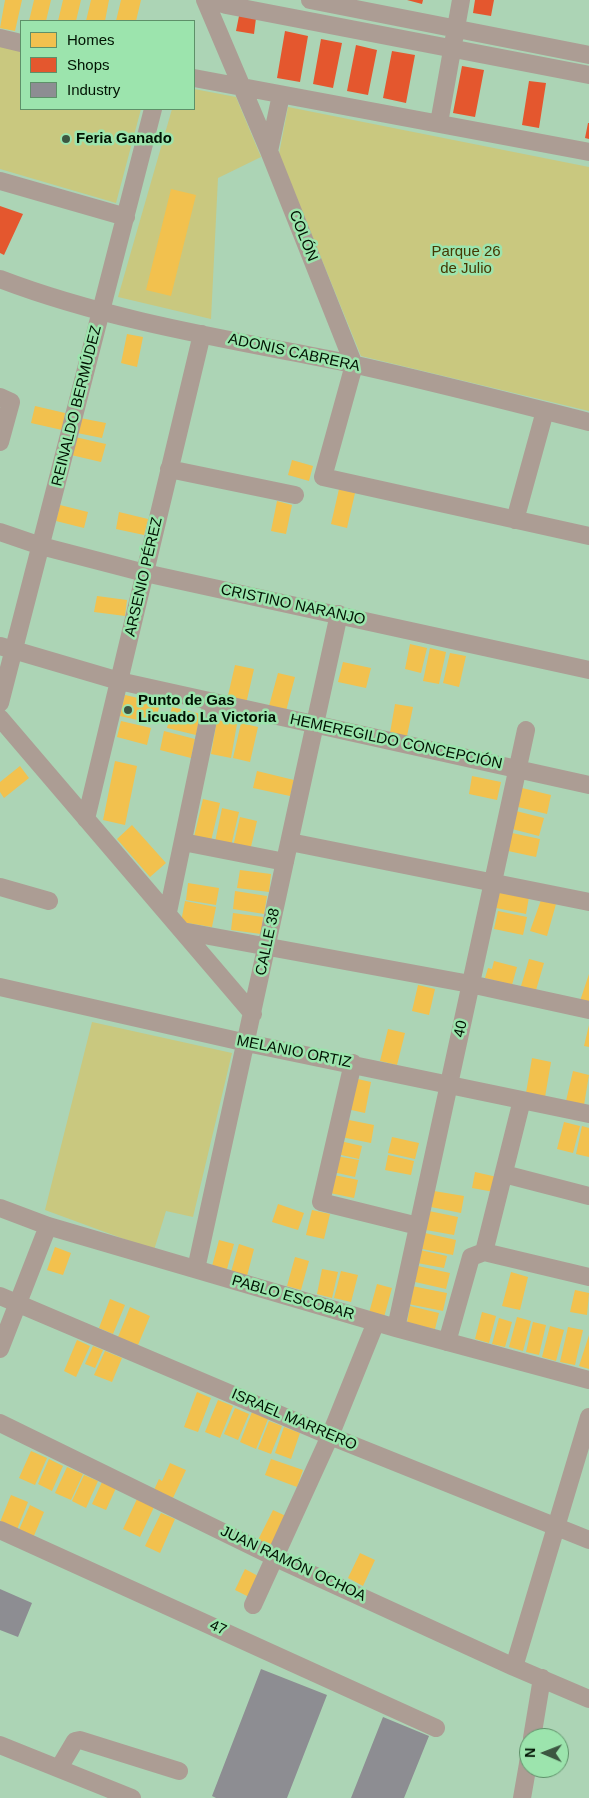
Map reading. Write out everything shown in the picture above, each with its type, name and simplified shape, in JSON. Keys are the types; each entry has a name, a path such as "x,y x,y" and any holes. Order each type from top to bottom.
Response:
{"street":[{"name":"COLÓN","path":"205,0 269,151 354,365"},
{"path":"210,0 226,6 589,75"},
{"path":"310,0 589,55"},
{"path":"439,123 461,0"},
{"path":"0,38 20,43"},
{"path":"195,78 589,152"},
{"path":"269,151 281,95"},
{"name":"REINALDO BERMÚDEZ","path":"0,704 7,648 41,546 153,110"},
{"path":"0,181 126,216"},
{"name":"ADONIS CABRERA","path":"0,279 47,297 202,334 354,365 589,422"},
{"name":"ARSENIO PÉREZ","path":"86,820 202,334"},
{"path":"354,365 322,477 589,536"},
{"path":"0,397 11,402 0,442"},
{"path":"515,520 546,411"},
{"path":"169,470 295,495"},
{"name":"CRISTINO NARANJO","path":"0,532 41,546 145,573 589,670"},
{"name":"CALLE 38","path":"196,1269 247,1043 339,614"},
{"name":"HEMEREGILDO CONCEPCIÓN","path":"7,648 119,681 517,768 589,786"},
{"path":"168,912 212,701"},
{"path":"0,718 86,820 168,912 253,1014"},
{"name":"40","path":"396,1328 526,730"},
{"path":"183,842 285,862"},
{"path":"290,842 589,902"},
{"path":"0,887 49,901"},
{"path":"182,931 470,984 589,1010"},
{"name":"MELANIO ORTIZ","path":"0,987 247,1043 589,1114"},
{"path":"353,1064 321,1202 418,1226"},
{"path":"484,1252 522,1100"},
{"path":"504,1174 589,1196"},
{"name":"PABLO ESCOBAR","path":"0,1208 48,1226 396,1328 589,1380"},
{"path":"0,1349 48,1226"},
{"path":"447,1342 471,1257 484,1252 589,1277"},
{"name":"ISRAEL MARRERO","path":"0,1296 330,1436 589,1540"},
{"path":"253,1605 330,1436 376,1322"},
{"path":"514,1667 589,1417"},
{"name":"JUAN RAMÓN OCHOA","path":"0,1422 276,1558 514,1667 589,1699"},
{"name":"47","path":"0,1530 436,1728"},
{"path":"534,1728 542,1678"},
{"path":"59,1768 75,1741 80,1740 179,1771"},
{"path":"0,1745 132,1798"},
{"path":"522,1798 526,1778"}],"green space":[{"name":"Feria Ganado","path":"0,45 20,51 20,110 141,110 116,203 0,169"},
{"path":"195,89 236,97 261,157 218,178 211,319 118,297 172,110 195,110"},
{"name":"Parque 26 de Julio","path":"288,107 589,167 589,411 361,356 279,154"},
{"path":"92,1022 232,1053 193,1217 166,1211 154,1250 45,1210"}],"building: Homes":[{"path":"5,0 22,0 15,31 0,28"},
{"path":"34,0 51,0 46,20 29,20"},
{"path":"63,0 81,0 76,20 58,20"},
{"path":"91,0 109,0 105,20 86,20"},
{"path":"121,0 141,0 136,20 116,20"},
{"path":"171,189 196,195 171,296 146,290"},
{"path":"127,334 143,337 137,367 121,363"},
{"path":"35,406 65,413 62,430 31,423"},
{"path":"80,418 106,423 102,438 77,433"},
{"path":"75,437 106,444 101,462 71,455"},
{"path":"292,460 313,466 309,481 288,475"},
{"path":"339,489 355,493 347,528 331,524"},
{"path":"277,501 292,505 286,534 271,531"},
{"path":"60,505 88,512 84,528 56,521"},
{"path":"119,512 148,519 144,535 116,529"},
{"path":"97,596 127,600 125,616 94,612"},
{"path":"410,644 427,648 421,673 405,669"},
{"path":"430,648 446,652 439,684 423,681"},
{"path":"450,653 466,656 459,687 443,683"},
{"path":"343,662 371,668 366,688 338,682"},
{"path":"235,665 254,669 246,704 227,700"},
{"path":"278,673 295,677 286,711 269,706"},
{"path":"125,695 160,703 155,724 120,716"},
{"path":"395,704 413,707 407,736 390,733"},
{"path":"172,707 201,714 196,735 167,728"},
{"path":"217,720 237,724 231,758 211,754"},
{"path":"121,721 151,728 147,745 117,737"},
{"path":"241,723 258,727 250,762 233,758"},
{"path":"164,731 195,739 191,758 160,750"},
{"path":"115,761 137,766 125,825 103,820"},
{"path":"20,766 29,778 4,798 0,792 0,782"},
{"path":"257,771 294,780 290,796 253,788"},
{"path":"472,776 501,782 497,800 469,794"},
{"path":"522,788 551,795 547,814 518,807"},
{"path":"203,799 220,803 211,841 194,837"},
{"path":"222,808 239,812 231,846 215,842"},
{"path":"516,811 544,818 539,836 512,829"},
{"path":"240,817 257,821 250,851 233,847"},
{"path":"132,825 166,863 150,877 117,839"},
{"path":"512,833 540,839 536,857 508,851"},
{"path":"240,870 271,874 269,892 237,888"},
{"path":"188,883 219,888 216,905 186,900"},
{"path":"500,890 529,897 526,914 496,908"},
{"path":"235,891 267,896 264,914 233,909"},
{"path":"541,900 556,904 547,936 530,931"},
{"path":"185,901 216,907 212,927 181,922"},
{"path":"498,911 527,917 523,935 494,929"},
{"path":"233,913 263,917 261,934 231,930"},
{"path":"529,959 544,963 536,990 521,986"},
{"path":"494,961 517,967 512,985 485,978 488,968 492,969"},
{"path":"589,974 589,1004 580,1001"},
{"path":"418,985 435,989 429,1015 412,1011"},
{"path":"589,1025 589,1047 584,1046"},
{"path":"388,1029 405,1033 397,1065 380,1061"},
{"path":"532,1058 551,1062 545,1097 526,1093"},
{"path":"573,1071 589,1075 584,1105 566,1101"},
{"path":"353,1078 371,1082 365,1113 347,1109"},
{"path":"344,1119 374,1125 371,1143 341,1137"},
{"path":"564,1122 580,1126 573,1153 557,1149"},
{"path":"582,1126 589,1128 589,1157 576,1154"},
{"path":"392,1137 419,1143 415,1159 388,1153"},
{"path":"340,1141 362,1146 359,1159 337,1154"},
{"path":"388,1155 414,1161 411,1175 385,1170"},
{"path":"336,1156 359,1160 355,1177 333,1172"},
{"path":"475,1172 497,1177 494,1192 472,1188"},
{"path":"334,1175 358,1180 354,1198 330,1193"},
{"path":"434,1191 464,1196 461,1213 431,1207"},
{"path":"278,1204 304,1213 298,1230 272,1222"},
{"path":"312,1210 330,1214 324,1239 306,1235"},
{"path":"429,1211 458,1217 454,1235 426,1230"},
{"path":"425,1233 456,1240 453,1255 422,1249"},
{"path":"219,1240 234,1244 227,1269 212,1266"},
{"path":"239,1244 254,1249 247,1276 231,1272"},
{"path":"55,1247 71,1253 63,1275 47,1270"},
{"path":"420,1250 447,1256 444,1268 417,1263"},
{"path":"295,1257 309,1261 301,1290 287,1286"},
{"path":"418,1266 450,1273 446,1289 415,1282"},
{"path":"322,1269 338,1272 332,1298 317,1294"},
{"path":"341,1271 358,1275 351,1302 334,1298"},
{"path":"511,1272 528,1277 520,1310 502,1306"},
{"path":"377,1284 392,1288 384,1317 369,1313"},
{"path":"412,1286 447,1293 443,1311 408,1304"},
{"path":"575,1290 589,1293 587,1315 570,1312"},
{"path":"110,1299 125,1305 113,1334 99,1328"},
{"path":"410,1306 439,1313 435,1329 407,1323"},
{"path":"130,1307 150,1316 138,1345 118,1337"},
{"path":"482,1312 496,1316 489,1343 475,1339"},
{"path":"517,1317 531,1321 523,1351 509,1347"},
{"path":"499,1318 512,1322 505,1347 492,1344"},
{"path":"533,1322 546,1325 539,1355 526,1352"},
{"path":"550,1326 564,1330 556,1361 542,1357"},
{"path":"568,1327 583,1330 575,1365 560,1362"},
{"path":"589,1335 589,1369 579,1366"},
{"path":"77,1340 90,1346 76,1377 64,1371"},
{"path":"93,1346 103,1350 95,1368 85,1364"},
{"path":"105,1351 122,1358 112,1382 94,1375"},
{"path":"197,1392 211,1398 198,1432 184,1427"},
{"path":"218,1400 233,1406 220,1438 205,1432"},
{"path":"235,1408 249,1414 238,1440 224,1434"},
{"path":"252,1412 268,1419 256,1449 240,1442"},
{"path":"269,1421 282,1426 271,1454 258,1449"},
{"path":"284,1427 300,1433 291,1459 275,1453"},
{"path":"31,1451 47,1458 35,1485 19,1478"},
{"path":"49,1459 63,1466 52,1491 38,1484"},
{"path":"271,1459 303,1470 297,1487 265,1475"},
{"path":"170,1463 186,1470 173,1498 154,1490 159,1479 162,1481"},
{"path":"67,1467 83,1474 71,1500 55,1493"},
{"path":"84,1475 98,1481 86,1508 72,1501"},
{"path":"102,1482 116,1488 106,1510 92,1504"},
{"path":"11,1495 28,1502 16,1532 0,1522"},
{"path":"137,1499 154,1507 140,1537 123,1529"},
{"path":"30,1505 44,1512 33,1538 18,1532"},
{"path":"273,1510 288,1517 273,1547 258,1540"},
{"path":"161,1513 175,1519 160,1553 145,1546"},
{"path":"360,1553 375,1560 363,1586 348,1578"},
{"path":"245,1569 260,1577 249,1597 235,1590"}],"building: Shops":[{"path":"407,0 423,0 422,4"},
{"path":"475,0 494,0 491,16 473,13"},
{"path":"239,16 256,18 254,34 236,31"},
{"path":"285,31 308,36 300,82 277,78"},
{"path":"321,39 342,43 333,88 313,84"},
{"path":"356,45 377,50 368,95 347,91"},
{"path":"392,51 415,55 406,103 383,98"},
{"path":"462,66 484,70 475,117 453,113"},
{"path":"529,81 546,83 539,128 522,125"},
{"path":"589,123 589,139 585,138"},
{"path":"0,206 23,214 4,255 0,253"}],"building: Industry":[{"path":"0,1589 32,1603 18,1637 0,1630"},
{"path":"261,1669 327,1695 287,1798 216,1798 212,1796"},
{"path":"383,1717 429,1736 404,1798 351,1798"}],"place":[{"name":"Feria Ganado","path":"66,139"},
{"name":"Punto de Gas Licuado La Victoria","path":"128,710"}]}
